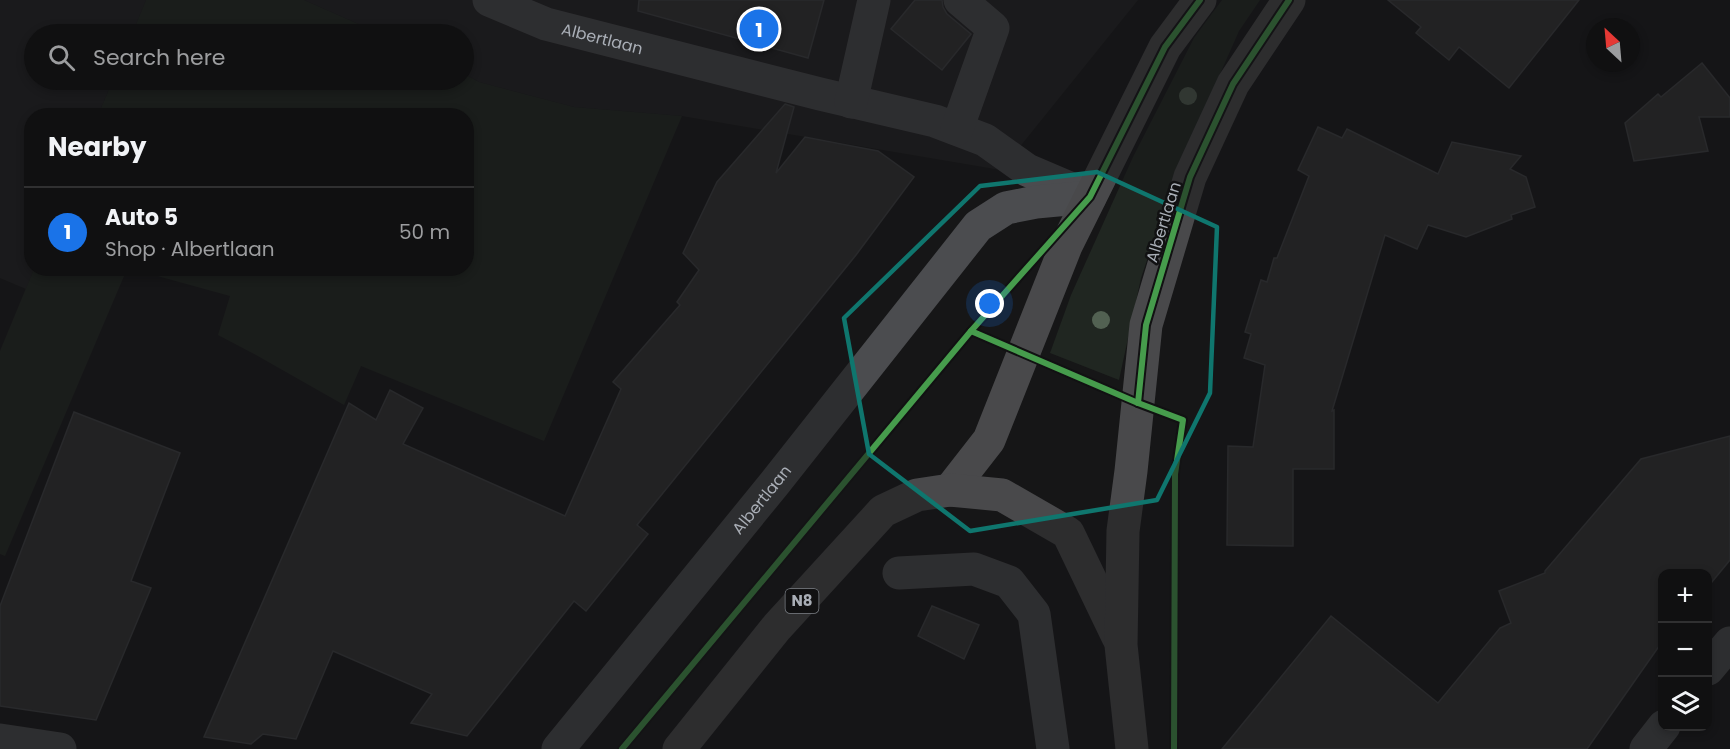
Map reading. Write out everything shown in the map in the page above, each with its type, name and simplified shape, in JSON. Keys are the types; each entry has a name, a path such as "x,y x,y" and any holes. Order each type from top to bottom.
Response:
{"main road":[{"path":"951,490 989,440 1066,246 1166,46 1200,0"},
{"name":"Albertlaan","path":"1132,749 1121,645 1122,531 1131,471 1146,325 1190,177 1233,84 1289,0"},
{"name":"Albertlaan","path":"680,749 777,627 883,511 917,495 951,490 1002,495 1068,533 1121,645"}],"street":[{"name":"Albertlaan","path":"489,0 546,24 850,102 934,121 985,140 1027,170 1090,197"},
{"path":"850,102 874,0"},
{"path":"957,129 993,28 960,0"},
{"name":"Albertlaan","path":"558,749 774,484 978,226 1006,208 1036,202 1090,197"},
{"path":"899,573 974,569 1009,582 1034,614 1053,749"},
{"path":"1712,663 1730,643"},
{"path":"1646,749 1660,731"},
{"path":"0,740 60,749"}],"highlighted area":[{"path":"1097,172 1217,227 1210,393 1157,500 970,531 869,454 844,318 980,186"}],"shaded area":[{"path":"0,0 146,0 136,24 24,24 24,90 109,90 101,108 24,108 24,276 31,276 26,289 0,278"},
{"path":"146,0 304,0 358,24 136,24"},
{"path":"304,0 1138,0 1001,170 682,116 574,107 474,79 474,24 358,24"},
{"path":"1222,0 1260,0 1239,31 1177,171 1141,278 1119,380 1050,353 1071,295 1133,157 1194,38"},
{"path":"474,79 574,107 682,116 544,441 361,366 344,405 218,335 230,296 157,276 474,276 474,108 101,108 109,90 474,90"},
{"path":"31,276 124,276 5,556 0,554 0,351"}],"building":[{"path":"639,0 824,0 808,58 638,11"},
{"path":"915,0 942,0 947,14 971,34 942,70 891,29"},
{"path":"1388,0 1579,0 1509,88 1459,47 1449,60 1416,33 1421,27"},
{"path":"1702,63 1730,98 1730,117 1699,117 1708,151 1634,161 1625,123 1658,94 1661,97"},
{"path":"785,104 794,107 776,173 805,137 878,151 914,177 856,255 637,525 648,534 586,611 574,601 467,736 411,723 432,694 333,651 296,739 263,734 251,744 204,737 349,403 376,420 390,390 423,408 403,444 565,516 621,389 613,382 680,305 677,302 699,270 683,253 717,182"},
{"path":"1318,127 1342,138 1347,129 1438,174 1452,142 1521,156 1510,169 1526,177 1535,207 1511,215 1512,219 1466,237 1428,225 1417,249 1385,235 1332,411 1334,410 1334,469 1293,469 1293,546 1227,545 1228,446 1253,447 1265,365 1244,358 1251,334 1245,332 1261,280 1267,282 1274,258 1277,258 1309,176 1298,170"},
{"path":"74,412 180,453 131,581 151,588 96,720 0,706 0,606"},
{"path":"1730,436 1730,560 1712,582 1712,569 1658,569 1658,648 1587,749 1222,749 1331,616 1438,703 1500,628 1511,623 1499,591 1545,573 1641,459"},
{"path":"932,606 979,625 964,659 918,636"}],"cycle path":[{"path":"622,749 971,331 1090,197 1165,47 1200,0"},
{"path":"1138,403 1146,325 1190,177 1233,84 1289,0"},
{"path":"971,331 1183,420 1175,474 1174,749"}],"place":[{"name":"Auto 5","path":"759,29"}]}
